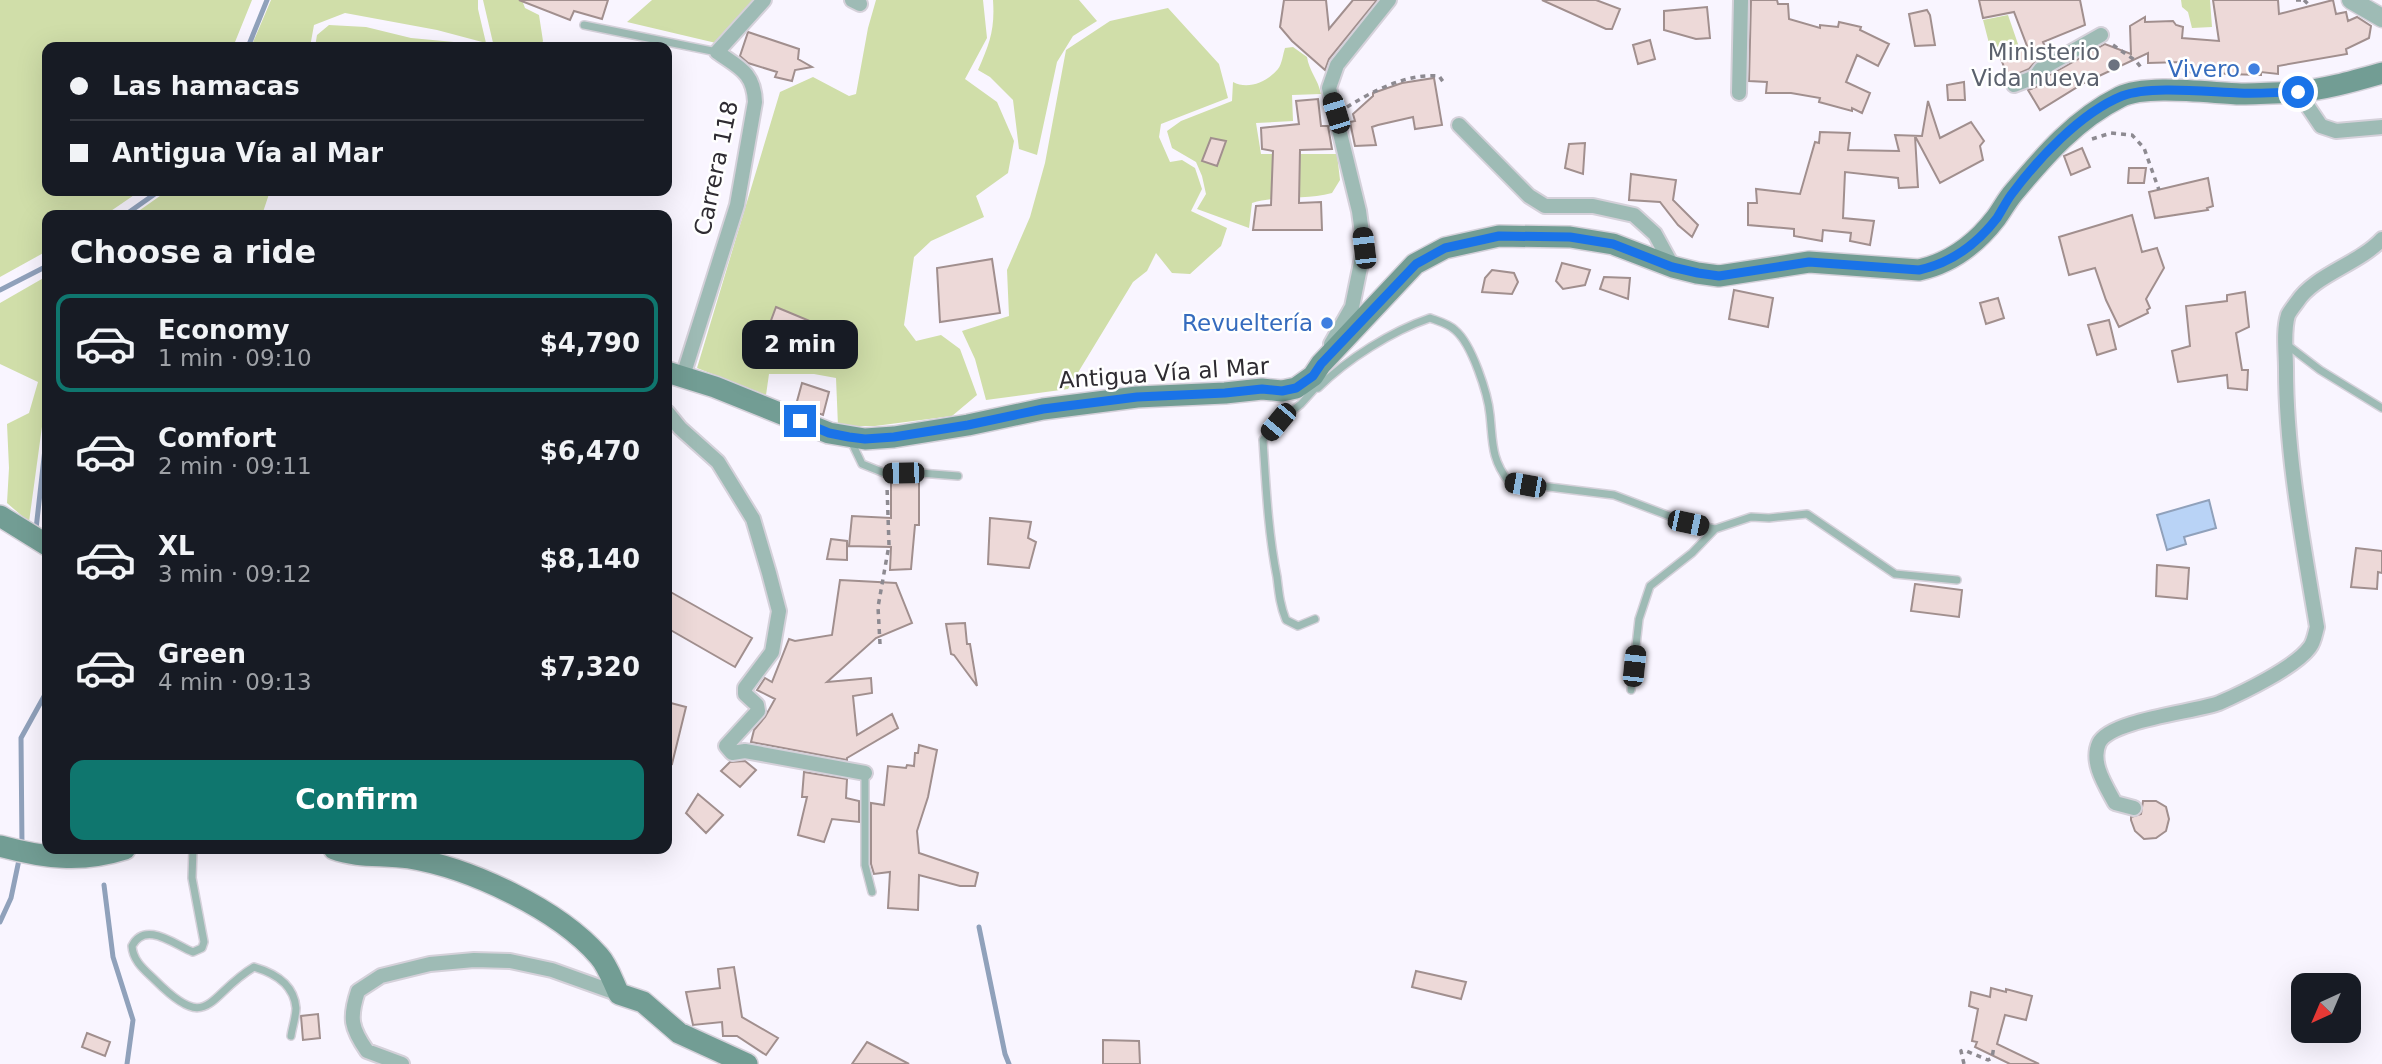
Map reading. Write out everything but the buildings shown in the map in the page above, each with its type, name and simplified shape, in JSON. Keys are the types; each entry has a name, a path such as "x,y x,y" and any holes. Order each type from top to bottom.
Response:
{"main road":[{"name":"Antigua Vía al Mar","path":"675,374 829,433 865,439 968,425 1043,409 1137,397 1262,389 1282,391 1296,388 1313,376 1321,364 1416,264 1445,248 1499,236 1570,237 1613,244 1672,267 1719,276 1809,262 1919,270 1936,266 1960,253 1980,237 2011,195 2064,135 2124,95 2155,92 2298,92 2382,73"},
{"path":"0,516 42,541"},
{"path":"16,850 74,859 109,854"},
{"path":"351,854 409,858 447,867 494,885 541,910 583,941 601,958 619,994 643,1002 679,1032 747,1064"}],"street":[{"path":"717,52 764,0"},
{"path":"1321,364 1352,307 1364,248 1359,211 1329,88 1337,65 1389,0"},
{"path":"1739,93 1741,0"},
{"path":"2351,0 2382,18"},
{"path":"2014,85 2035,77 2041,69 2106,40"},
{"name":"Carrera 118","path":"675,374 737,205 755,102 755,85 745,72 717,52"},
{"path":"2298,92 2321,126 2336,131 2382,127"},
{"path":"1459,125 1530,196 1545,206 1592,206 1634,215 1655,234 1672,267"},
{"path":"2134,808 2115,803 2100,775 2097,754 2100,742 2106,734 2176,712 2218,703 2300,659 2312,646 2318,627 2289,446 2285,344 2288,316 2298,299 2337,270 2373,249 2382,239"},
{"path":"672,418 718,462 753,519 779,611 772,652 745,688 758,711 726,746 732,752 745,751 865,773"},
{"path":"402,1064 367,1051 353,1028 351,1012 358,991 381,976 430,964 474,960 510,961 552,970 619,994"}],"lane":[{"path":"584,25 668,42"},
{"path":"672,43 717,52"},
{"path":"1315,619 1298,626 1286,620 1279,601 1269,540 1263,440 1278,422 1334,372 1408,326 1430,318 1454,329 1474,358 1490,412 1492,446 1498,468 1509,482 1614,495 1688,523 1716,529"},
{"path":"2285,344 2320,370 2382,408"},
{"path":"1318,388 1321,364"},
{"path":"849,437 862,464 887,474 958,476"},
{"path":"1631,690 1639,619 1650,586 1692,553 1716,529 1751,517 1807,514 1895,574 1957,580"},
{"path":"865,773 865,865 872,892"},
{"path":"193,854 192,878 204,942 202,948 193,952 156,935 147,934 139,937 132,946 136,961 187,1007 198,1010 211,1003 254,967 273,972 289,987 296,1008 291,1037"}],"path":[{"path":"2296,0 2304,0 2309,5"},
{"path":"2106,40 2136,61 2143,70"},
{"path":"1336,113 1373,92 1412,79 1439,76 1444,83"},
{"path":"2088,140 2111,134 2132,135 2144,148 2159,190"},
{"path":"880,644 878,607 889,545 887,474"},
{"path":"1964,1064 1961,1051 1976,1053 1988,1060 1992,1058 1994,1046"}],"green space":[{"path":"0,0 252,0 235,42 42,42 42,196 133,196 112,210 42,210 42,254 0,277"},
{"path":"271,0 478,0 486,42 345,13 314,25 311,42 253,42"},
{"path":"483,0 522,0 525,8 539,15 542,42 493,42"},
{"path":"652,0 757,0 716,43 627,22"},
{"path":"876,0 983,0 987,38 965,79 997,102 1014,141 1008,173 976,196 984,217 931,241 914,257 904,325 916,341 941,335 960,349 977,395 952,416 875,426 838,426 836,378 814,374 769,374 766,395 697,368 780,92 813,77 849,96 856,94"},
{"path":"993,0 1079,0 1097,21 1073,36 1057,62 1037,155 1019,149 1013,100 990,77 978,70 991,36"},
{"path":"2181,0 2210,0 2212,27 2192,28 2188,12 2182,7"},
{"path":"1168,8 1219,64 1228,98 1161,124 1159,137 1170,162 1182,160 1195,168 1202,189 1191,211 1227,228 1221,246 1190,274 1172,273 1156,253 1147,271 1133,282 1068,389 986,400 975,359 962,331 1009,316 1007,270 1030,217 1045,163 1066,50 1110,21"},
{"path":"2008,15 2019,47 1997,55 1991,51 1983,20"},
{"path":"329,25 366,27 411,38 454,42 316,42 317,35"},
{"path":"1293,47 1307,57 1321,94 1292,95 1293,121 1256,123 1261,154 1337,154 1340,180 1332,193 1252,203 1249,228 1197,209 1206,194 1202,176 1196,162 1172,148 1167,131 1181,121 1232,101 1233,82 1251,85 1274,74 1285,48"},
{"path":"160,196 268,196 264,210 140,210"},
{"path":"42,279 42,427 29,522 7,503 7,424 29,413 38,382 0,364 0,303"}],"water":[{"path":"2209,500 2216,528 2184,537 2186,544 2167,550 2157,515"}],"waterway":[{"path":"250,42 267,0"},
{"path":"132,210 152,196"},
{"path":"0,290 42,269"},
{"path":"36,529 42,476"},
{"path":"22,846 21,738 42,700"},
{"path":"0,922 11,898 20,855"},
{"path":"104,885 113,957 133,1020 127,1064"},
{"path":"979,927 1009,1064"}],"place":[{"name":"Ministerio Vida nueva","path":"2114,65"},
{"name":"Vivero","path":"2254,69"},
{"name":"Revueltería","path":"1327,323"}],"route":[{"path":"800,421 829,433 865,439 968,425 1043,409 1137,397 1262,389 1282,391 1296,388 1313,376 1321,364 1416,264 1445,248 1499,236 1570,237 1613,244 1672,267 1719,276 1809,262 1919,270 1936,266 1960,253 1980,237 2011,195 2064,135 2124,95 2209,91 2298,92"}]}
